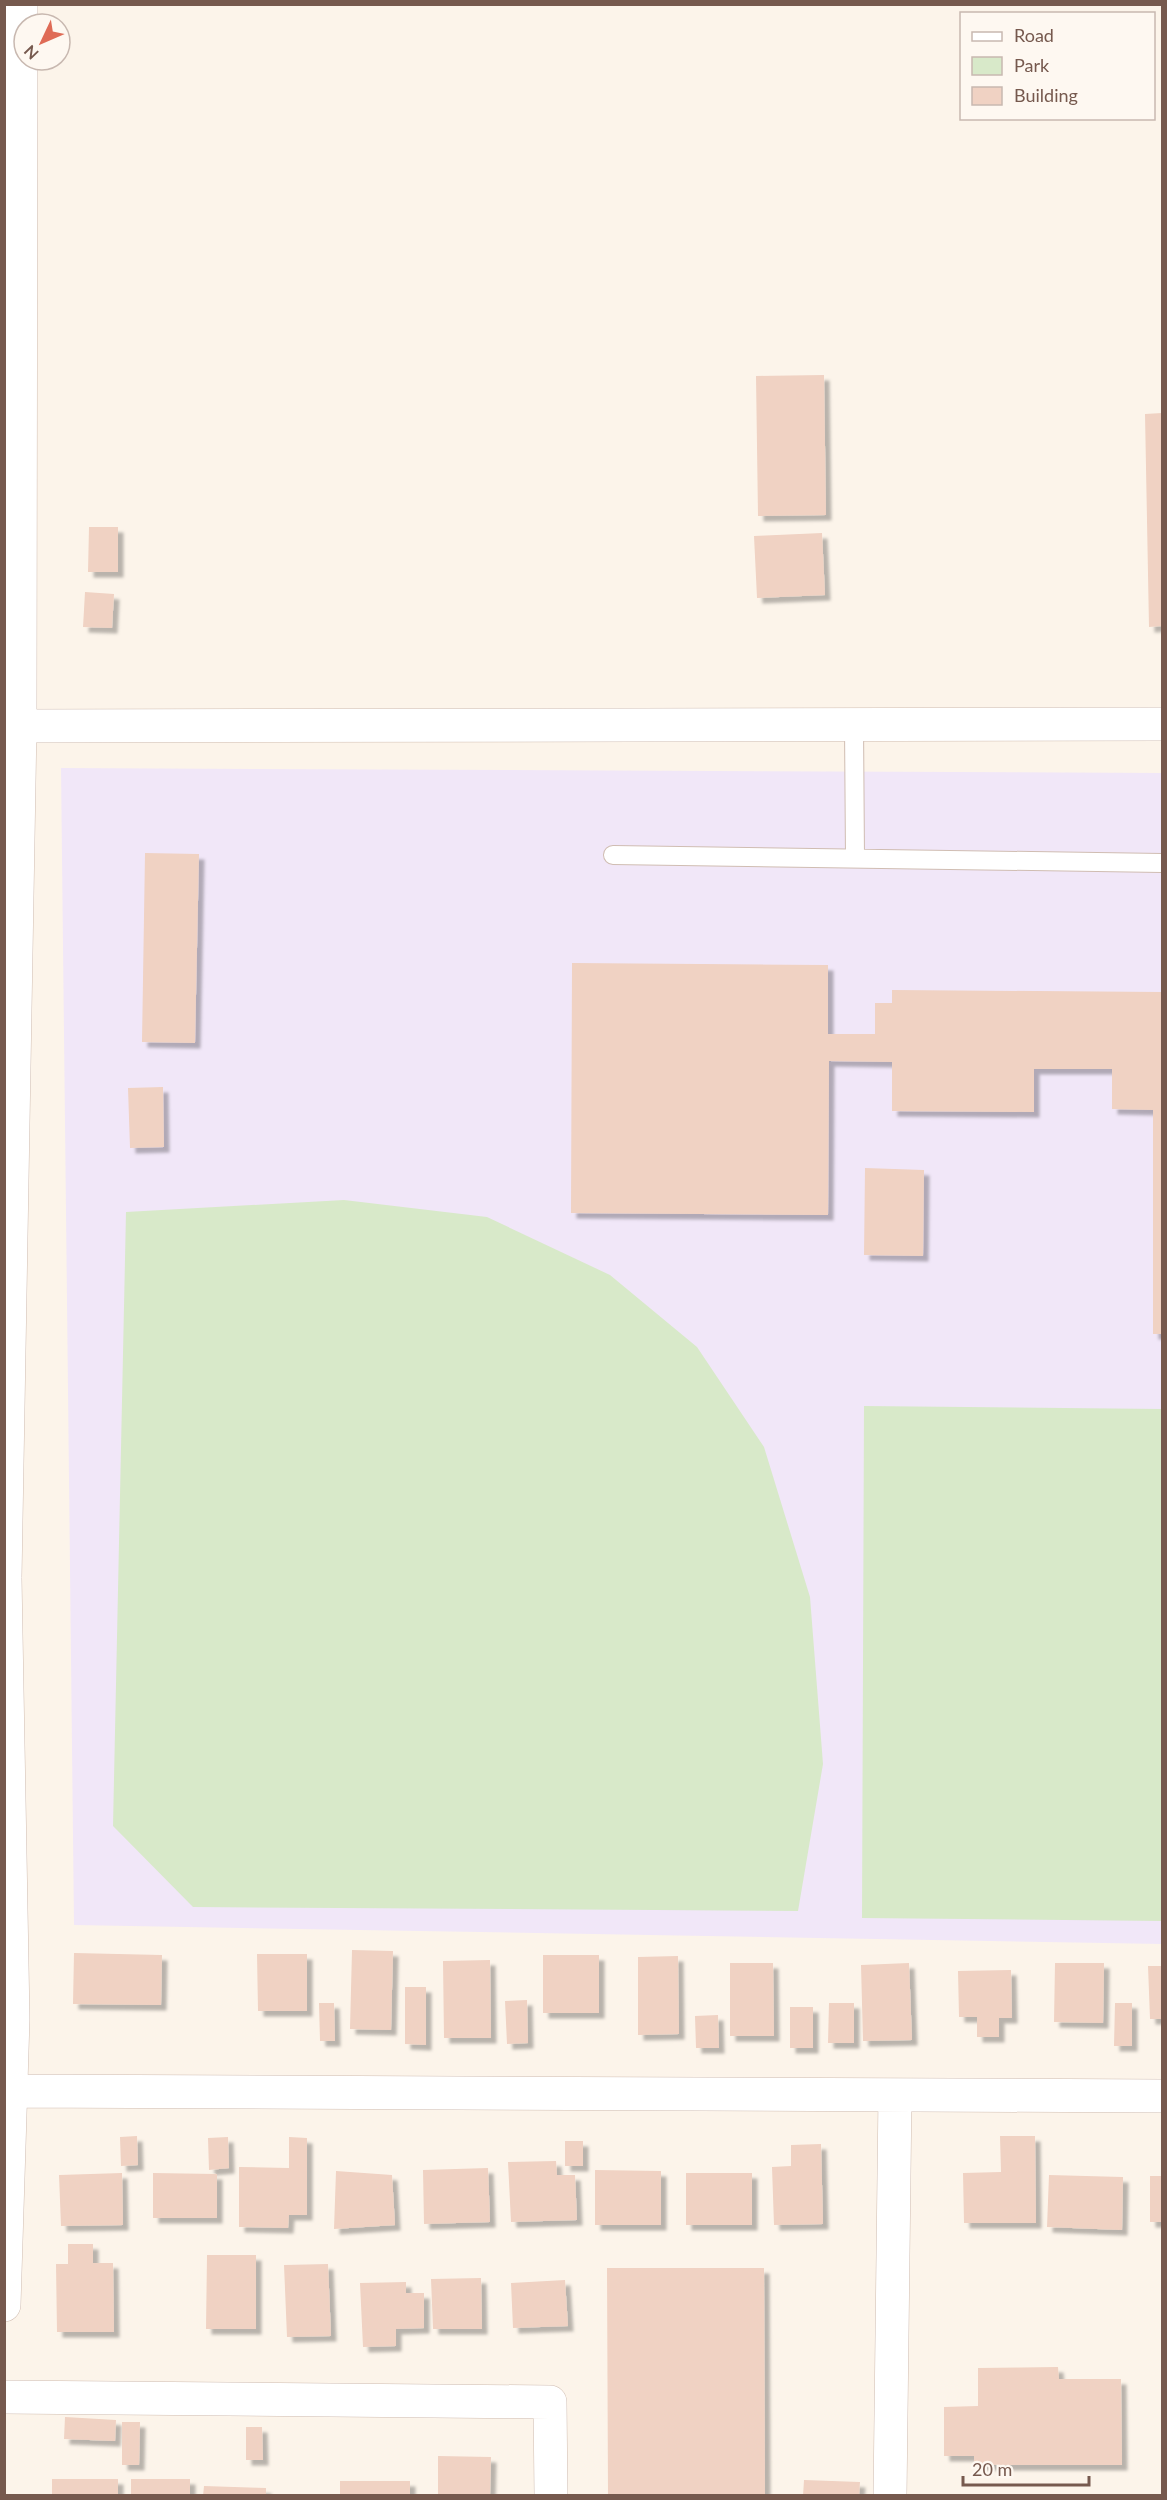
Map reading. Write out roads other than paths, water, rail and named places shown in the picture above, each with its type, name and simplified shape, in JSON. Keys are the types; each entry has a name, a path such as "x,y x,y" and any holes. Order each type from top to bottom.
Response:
{"street":[{"path":"4,2305 10,2091 5,1578 20,726 21,4"},
{"path":"20,726 1162,724"},
{"path":"10,2091 1162,2096"},
{"path":"890,2496 895,2096"},
{"path":"4,2397 550,2402 551,2496"}],"lane":[{"path":"854,725 855,858"},
{"path":"613,855 1162,863"}]}
